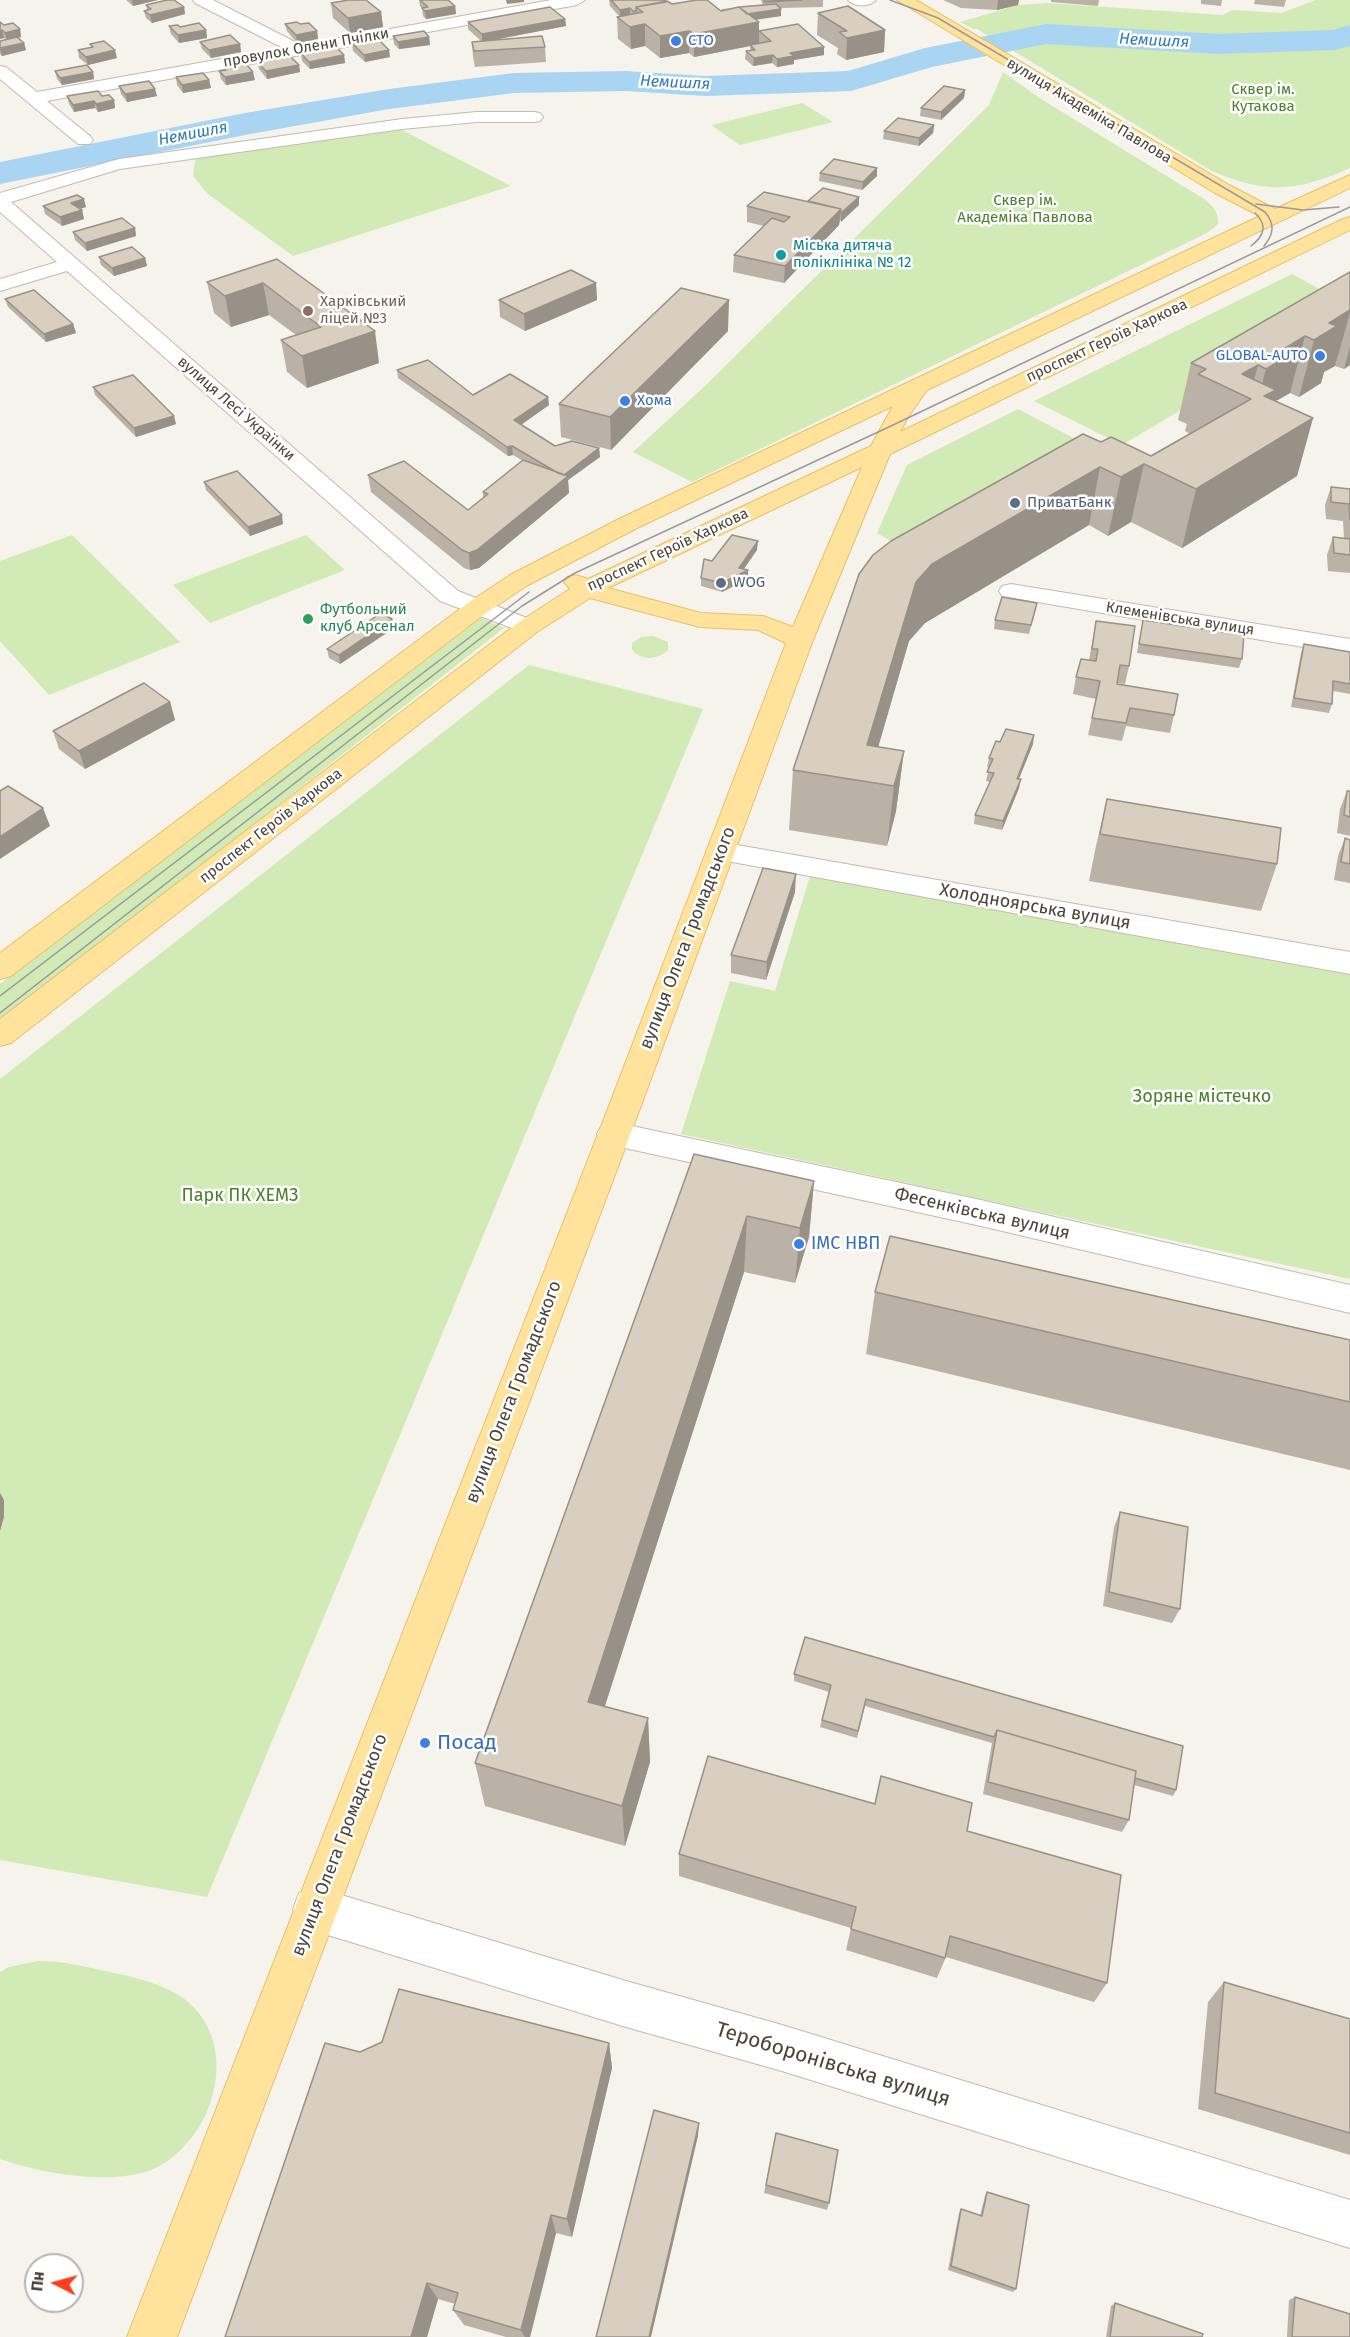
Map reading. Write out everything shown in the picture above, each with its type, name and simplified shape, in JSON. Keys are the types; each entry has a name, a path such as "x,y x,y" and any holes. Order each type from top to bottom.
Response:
{"main road":[{"name":"вулиця Академіка Павлова","path":"905,0 1222,189 1280,229"},
{"path":"0,968 477,608 519,580 588,544 919,386 1280,229 1350,181"},
{"name":"проспект Героїв Харкова","path":"0,1035 528,627 585,589 634,563 798,490 881,448 1350,224"},
{"path":"1258,269 1280,229"},
{"name":"вулиця Олега Громадського","path":"152,2337 800,640 881,448 897,416 919,386"},
{"path":"588,544 575,573 575,582 585,589 700,620 763,623 800,640"}],"street":[{"path":"201,0 297,49"},
{"name":"провулок Олени Пчілки","path":"34,98 577,0"},
{"path":"856,0 868,0"},
{"path":"0,70 84,140"},
{"path":"0,200 49,183 119,164 402,124 477,117 534,117"},
{"name":"вулиця Лесі Українки","path":"0,200 449,596 528,627"},
{"path":"0,285 70,264"},
{"name":"Клеменівська вулиця","path":"1011,591 1350,647"},
{"name":"Холодноярська вулиця","path":"720,851 1350,963"},
{"name":"Фесенківська вулиця","path":"613,1134 981,1213 1350,1299"},
{"name":"Тероборонівська вулиця","path":"315,1909 634,2007 782,2048 1350,2224"}],"green space":[{"name":"Сквер ім. Кутакова","path":"1316,0 1350,0 1350,168 1314,182 1281,187 1249,184 1212,171 977,29 960,22 1018,5 1048,3 1223,15 1233,10 1281,13"},
{"name":"Сквер ім. Академіка Павлова","path":"1003,72 1041,99 1204,199 1215,210 1218,224 1207,233 692,482 633,452 706,385 989,105"},
{"path":"802,103 833,122 740,145 711,125"},
{"path":"392,125 511,186 293,256 208,194 193,176 196,154"},
{"path":"1292,274 1350,306 1350,310 1122,445 1034,401"},
{"path":"1018,409 1106,455 923,560 877,533 907,465"},
{"path":"72,535 180,642 49,695 0,641 0,561"},
{"path":"306,535 345,570 210,623 173,585"},
{"path":"481,618 504,628 0,1019 0,984"},
{"path":"653,636 668,642 668,650 660,656 650,658 640,656 632,650 632,643 641,637"},
{"name":"Парк ПК ХЕМЗ","path":"529,665 703,709 207,1897 0,1860 0,1079"},
{"name":"Зоряне містечко","path":"810,876 1350,975 1350,1279 681,1134 730,981 775,991"},
{"path":"38,1961 80,1966 150,1982 175,1993 202,2017 215,2048 216,2082 212,2099 195,2133 174,2156 157,2167 131,2175 113,2177 74,2176 35,2169 0,2159 0,1972 9,1967"}],"building":[{"path":"174,0 184,7 150,15 144,11 151,9 146,5"},
{"path":"366,0 381,12 348,18 331,3"},
{"path":"420,0 448,0 455,6 425,11 422,8 428,7"},
{"path":"611,0 665,0 666,2 636,7 636,11 633,11 630,8 620,10"},
{"path":"707,0 721,11 739,7 759,22 694,34 689,31 660,36 645,24 630,27 617,17 643,12 636,7 667,1 672,4"},
{"path":"764,0 802,0 765,2"},
{"path":"776,4 781,9 747,14 739,7"},
{"path":"848,6 885,30 847,38 839,32 847,31 818,13"},
{"path":"550,7 565,19 482,34 468,22"},
{"path":"0,22 4,25 13,23 20,29 5,33 0,31"},
{"path":"199,23 206,30 178,35 169,26 178,25 180,27"},
{"path":"309,23 317,31 296,35 285,24"},
{"path":"798,24 824,47 790,53 794,56 777,59 773,55 754,58 746,51 755,50 750,45 771,41 759,31"},
{"path":"424,31 429,37 398,42 393,36"},
{"path":"230,35 240,44 209,50 200,42"},
{"path":"542,36 545,47 474,51 472,42"},
{"path":"17,37 24,43 0,48 0,41"},
{"path":"378,39 389,50 364,55 352,43"},
{"path":"104,41 115,50 86,57 78,50 93,47 90,44"},
{"path":"336,47 344,55 309,62 301,53"},
{"path":"290,56 299,65 266,71 257,62"},
{"path":"245,63 253,72 225,77 219,71 226,70 224,67"},
{"path":"87,65 93,72 60,78 55,71"},
{"path":"203,73 209,80 182,85 176,77"},
{"path":"149,81 155,89 125,94 119,86"},
{"path":"944,86 965,90 941,112 921,108"},
{"path":"98,91 102,96 109,95 114,100 73,105 67,96"},
{"path":"898,118 934,125 919,138 884,131"},
{"path":"834,159 877,168 863,182 820,173"},
{"path":"823,188 859,197 840,213 841,209 808,201"},
{"path":"764,192 841,209 785,266 734,255 772,218 784,222 790,217 747,206"},
{"path":"77,195 84,199 71,203 82,210 60,217 43,206"},
{"path":"122,218 135,228 85,243 73,232"},
{"path":"132,247 145,258 112,268 99,257"},
{"path":"277,259 375,331 302,356 281,340 321,327 263,283 225,296 207,282"},
{"path":"571,270 596,283 524,314 499,300"},
{"path":"1350,272 1350,310 1329,323 1337,326 1314,340 1305,336 1279,352 1288,356 1266,369 1258,365 1242,374 1276,390 1264,396 1313,418 1196,489 1144,464 1121,477 1100,467 932,564 916,582 867,745 904,751 894,786 793,770 859,574 873,555 891,541 1083,434 1101,442 1111,437 1151,456 1251,399 1198,374 1206,369 1191,363"},
{"path":"681,288 729,300 610,417 559,404"},
{"path":"34,290 73,324 44,334 5,299"},
{"path":"428,360 473,395 510,374 548,397 514,420 555,446 572,441 599,448 564,475 512,446 507,447 397,370"},
{"path":"133,375 174,416 134,428 93,387"},
{"path":"523,460 568,476 477,550 469,553 462,550 368,475 404,461 468,510 488,494 483,492"},
{"path":"237,471 282,515 248,527 204,482"},
{"path":"1331,487 1350,489 1350,520 1349,504 1331,502"},
{"path":"732,535 758,541 739,568 748,570 722,583 701,578 704,559 712,561"},
{"path":"1333,537 1350,539 1350,555 1334,553"},
{"path":"1002,597 1037,603 1031,625 995,620"},
{"path":"381,613 392,619 339,655 327,649"},
{"path":"1143,620 1244,635 1242,659 1139,644"},
{"path":"1096,621 1135,626 1129,666 1120,665 1117,684 1178,694 1174,715 1130,708 1126,723 1092,718 1100,681 1076,677 1081,659 1096,661 1098,649 1092,649"},
{"path":"1304,644 1350,652 1350,684 1333,681 1332,704 1294,698"},
{"path":"144,683 170,702 79,751 53,731"},
{"path":"1006,729 1034,735 1017,779 1021,779 1003,821 975,815 994,773 987,772 993,759 989,758 996,741 1000,742"},
{"path":"8,786 43,808 0,837 0,791"},
{"path":"1347,791 1350,791 1350,817 1344,815"},
{"path":"1107,799 1281,828 1277,864 1100,834"},
{"path":"1345,838 1350,840 1350,864 1341,862"},
{"path":"763,868 796,874 767,962 731,955"},
{"path":"694,1154 814,1181 800,1228 747,1216 588,1702 648,1718 622,1806 475,1763"},
{"path":"890,1236 1350,1340 1350,1402 875,1292"},
{"path":"1120,1512 1188,1527 1180,1609 1109,1592"},
{"path":"805,1637 1183,1746 1176,1790 1135,1778 1136,1771 997,1730 994,1737 866,1699 858,1731 822,1720 831,1685 794,1674"},
{"path":"997,1730 1136,1771 1129,1820 988,1782"},
{"path":"708,1756 875,1804 881,1776 972,1803 967,1831 1121,1875 1107,1983 950,1936 945,1958 851,1929 856,1907 679,1854"},
{"path":"1224,1982 1350,2019 1350,2133 1215,2093"},
{"path":"399,1989 609,2043 567,2219 551,2215 521,2330 453,2310 458,2293 427,2283 411,2337 225,2337 325,2043 360,2052 382,2042"},
{"path":"654,2110 699,2123 649,2337 596,2337"},
{"path":"776,2133 838,2150 829,2203 766,2185"},
{"path":"987,2192 1029,2205 1016,2289 951,2266 961,2209 982,2216"},
{"path":"1295,2297 1350,2314 1350,2337 1292,2337"},
{"path":"1115,2303 1203,2334 1202,2337 1110,2337"}],"waterway":[{"name":"Немишля","path":"0,173 245,124 389,99 514,83 626,81 705,86 851,81 925,58 1046,34 1219,44 1335,40 1350,35"}],"tram line":[{"path":"890,0 938,18 1265,212 1272,229 1264,246"},
{"path":"1256,204 1303,210 1339,207"},
{"path":"0,1013 522,606 575,573 891,426 1350,207"},
{"path":"1251,246 1263,230 1262,222 1255,213"},
{"path":"0,996 529,592"}],"place":[{"name":"СТО","path":"676,41"},
{"name":"Міська дитяча поліклініка № 12","path":"781,255"},
{"name":"Харківський ліцей №3","path":"308,311"},
{"name":"GLOBAL-AUTO","path":"1320,356"},
{"name":"Хома","path":"625,401"},
{"name":"ПриватБанк","path":"1015,503"},
{"name":"WOG","path":"721,583"},
{"name":"Футбольний клуб Арсенал","path":"308,619"},
{"name":"ІМС НВП","path":"799,1244"},
{"name":"Посад","path":"425,1743"}]}
